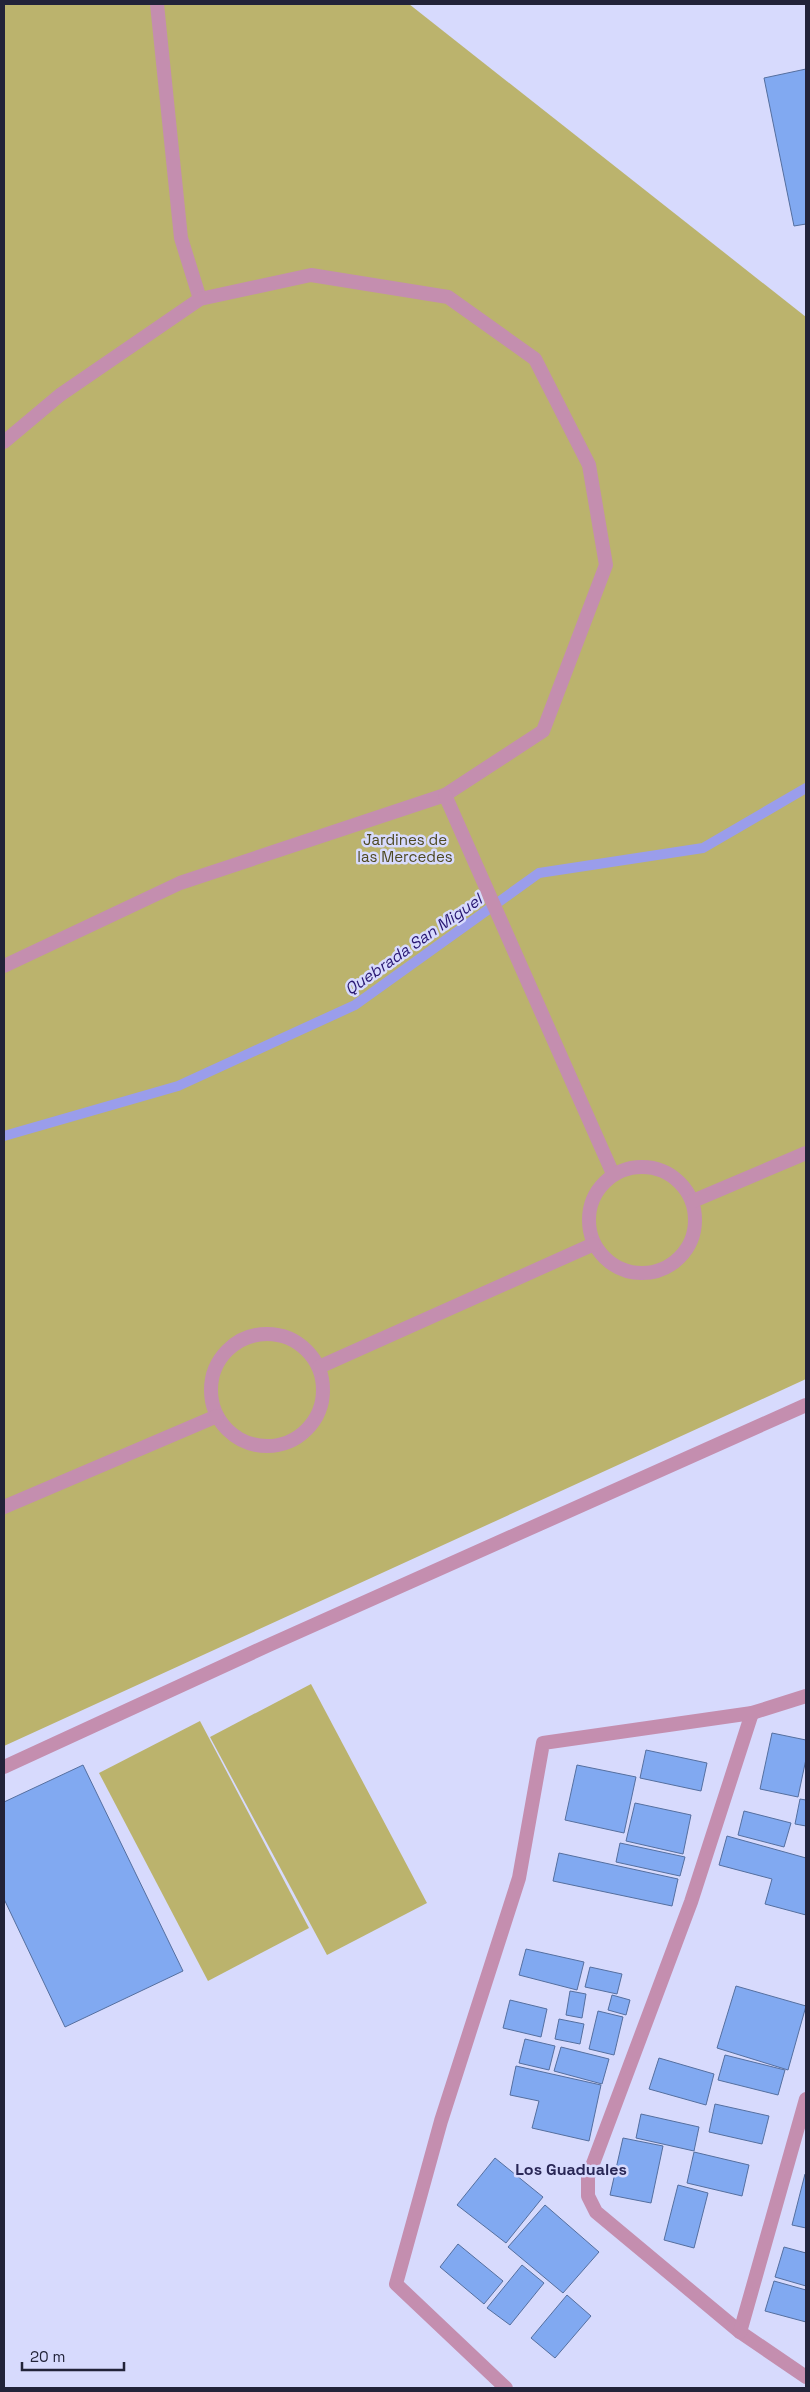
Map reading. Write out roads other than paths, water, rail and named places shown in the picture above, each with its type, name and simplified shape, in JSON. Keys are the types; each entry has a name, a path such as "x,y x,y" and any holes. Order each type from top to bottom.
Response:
{"street":[{"path":"158,4 181,238 200,299"},
{"path":"4,442 60,394 200,299 311,275 448,297 535,359 589,465 606,566 543,731 445,795 180,883 4,966"},
{"path":"445,795 613,1174"},
{"path":"693,1201 806,1153"},
{"path":"646,1166 664,1170 684,1185 693,1201 696,1219 694,1237 690,1246 678,1261 666,1268 648,1273 629,1272 612,1265 594,1244 589,1225 589,1211 595,1194 613,1174 633,1167 646,1166"},
{"path":"319,1367 594,1244"},
{"path":"270,1334 289,1338 308,1351 319,1367 324,1397 321,1409 311,1426 296,1439 277,1446 262,1446 243,1441 228,1431 217,1416 211,1390 213,1374 222,1356 231,1347 248,1337 270,1334"},
{"path":"4,1767 278,1641 806,1405"},
{"path":"4,1507 217,1416"},
{"path":"506,2388 396,2284 441,2121 519,1878 543,1743 752,1713 806,1696"},
{"path":"752,1713 691,1902 588,2177 588,2196 596,2212 740,2332 806,2377"},
{"path":"740,2332 806,2100"}],"waterway":[{"name":"Quebrada San Miguel","path":"4,1136 178,1086 355,1005 539,873 703,848 806,788"}],"district":[{"name":"Los Guaduales","path":"571,2169"}],"park label":[{"name":"Jardines de las Mercedes","path":"405,848"}]}
